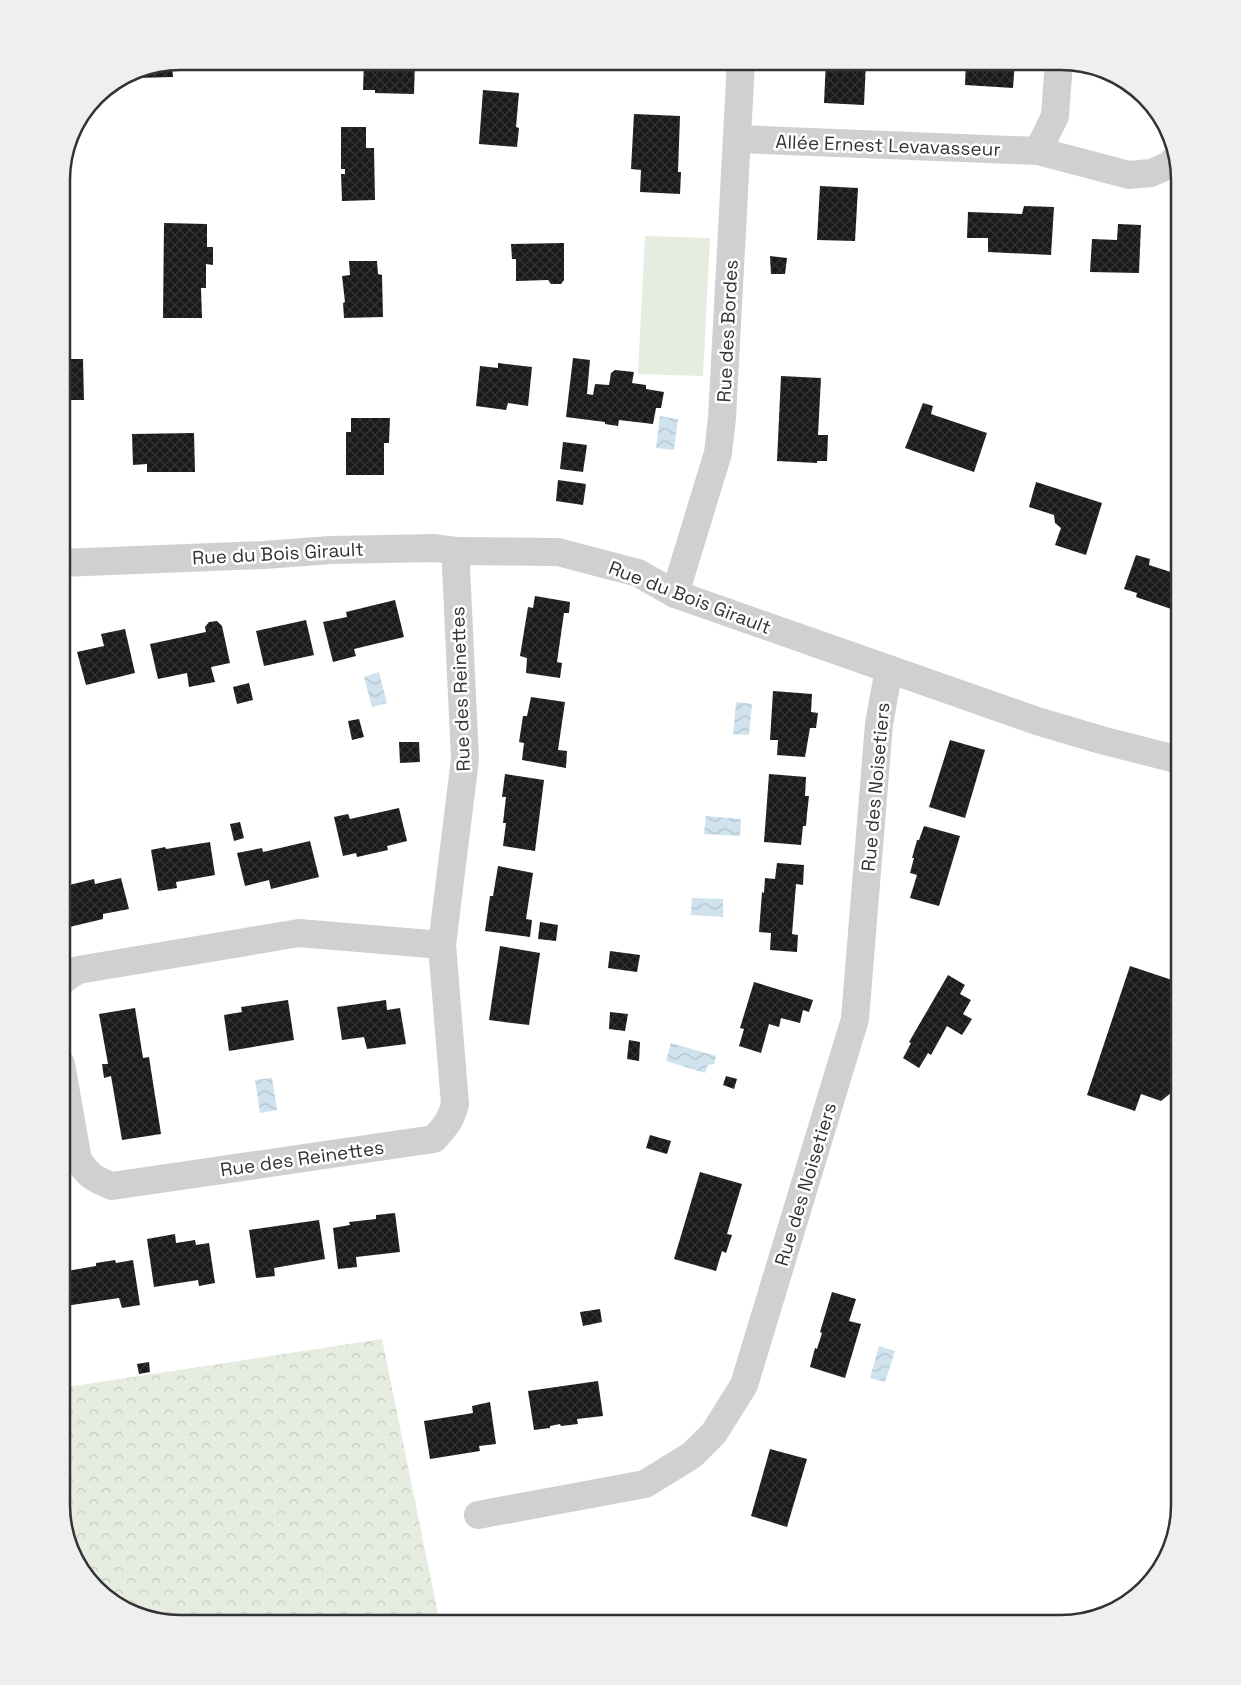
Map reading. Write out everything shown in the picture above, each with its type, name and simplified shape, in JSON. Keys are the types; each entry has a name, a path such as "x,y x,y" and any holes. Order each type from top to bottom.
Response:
{"street":[{"name":"Rue des Bordes","path":"675,594 718,452 722,418 741,70"},
{"path":"1038,151 1055,116 1058,70"},
{"name":"Allée Ernest Levavasseur","path":"737,139 1038,151 1128,175 1151,172 1170,165"},
{"name":"Rue du Bois Girault","path":"70,563 331,550 435,548 457,551 558,552 638,573 675,594 1038,721 1101,740 1171,758"},
{"name":"Rue des Reinettes","path":"70,1115 78,1160 84,1169 96,1180 112,1186 434,1138 451,1118 455,1104 442,945 465,759 456,567 457,551"},
{"name":"Rue des Noisetiers","path":"478,1515 645,1484 692,1455 714,1433 744,1385 855,1018 879,724 889,669"},
{"path":"70,974 78,970 299,934 442,945"}],"green space":[{"path":"645,236 710,238 703,376 638,374"},
{"path":"382,1339 438,1615 173,1615 138,1607 125,1600 102,1583 93,1572 78,1547 74,1533 70,1505 70,1387"}],"water":[{"path":"660,416 678,419 674,450 656,448"},
{"path":"379,672 387,703 372,707 364,677"},
{"path":"736,702 752,704 749,735 733,734"},
{"path":"706,816 741,819 740,836 704,834"},
{"path":"692,898 723,899 723,917 691,915"},
{"path":"671,1043 716,1056 714,1064 708,1065 705,1073 666,1061"},
{"path":"272,1078 277,1110 260,1113 255,1080"},
{"path":"879,1346 895,1351 885,1382 870,1378"}],"building":[{"path":"364,70 415,70 414,94 375,93 375,90 363,90"},
{"path":"826,70 866,70 864,105 824,103"},
{"path":"966,70 1014,70 1013,88 965,85"},
{"path":"173,71 173,77 138,78"},
{"path":"483,90 519,93 516,127 519,128 517,147 479,144"},
{"path":"634,114 680,116 678,172 681,172 680,194 640,192 641,170 631,169"},
{"path":"341,127 366,127 366,148 374,148 375,200 342,201 341,174 345,174 345,169 341,169"},
{"path":"820,186 858,188 855,241 817,240"},
{"path":"1024,206 1054,207 1051,255 988,252 988,238 967,238 968,212 1022,214"},
{"path":"164,223 207,224 207,247 213,247 213,265 206,264 206,288 201,288 202,318 163,318"},
{"path":"1118,224 1141,225 1139,273 1090,272 1092,239 1117,240"},
{"path":"564,243 564,280 561,284 551,284 548,280 516,281 516,259 512,259 511,244"},
{"path":"770,256 787,258 785,274 771,274"},
{"path":"349,261 377,261 378,274 382,275 383,317 344,318 343,303 345,302 342,276 350,275"},
{"path":"573,358 590,360 587,394 593,395 595,384 609,385 611,373 615,370 634,372 632,383 646,385 646,389 664,392 661,408 656,408 653,424 619,420 618,426 605,424 605,422 566,417"},
{"path":"70,359 83,359 84,400 70,400"},
{"path":"498,363 532,367 528,406 508,403 506,410 476,406 480,366 498,368"},
{"path":"781,376 821,378 818,435 828,435 827,461 817,461 817,463 777,461"},
{"path":"923,403 933,406 931,414 987,433 974,472 905,448"},
{"path":"351,418 390,418 389,443 384,443 384,475 346,475 346,432 351,432"},
{"path":"194,433 195,472 147,472 147,464 133,465 132,434"},
{"path":"563,442 587,445 583,472 560,469"},
{"path":"558,480 586,484 583,505 556,501"},
{"path":"1036,482 1102,503 1086,555 1055,545 1061,528 1055,523 1054,515 1029,507"},
{"path":"1136,555 1150,559 1149,565 1171,572 1171,609 1136,597 1137,593 1124,589"},
{"path":"535,596 570,602 569,613 564,613 557,662 562,663 560,678 526,673 527,658 520,656 528,607 533,608"},
{"path":"395,600 404,637 354,649 356,656 333,662 323,622 347,617 346,612"},
{"path":"306,620 314,655 264,666 256,631"},
{"path":"217,621 222,626 230,663 211,667 215,682 189,687 187,673 158,679 150,644 206,632 205,627 209,622"},
{"path":"125,629 135,673 86,685 77,652 104,646 101,634"},
{"path":"249,683 253,700 237,704 233,687"},
{"path":"773,691 812,694 811,712 818,713 816,728 810,728 805,757 777,755 778,740 770,740"},
{"path":"531,697 565,702 558,750 567,751 566,768 522,760 524,743 519,742 523,716 527,716"},
{"path":"359,719 364,737 352,740 348,721"},
{"path":"950,740 985,750 965,818 929,807"},
{"path":"399,742 419,742 420,762 400,763"},
{"path":"505,774 544,780 535,851 503,846 506,823 503,823 506,797 502,797"},
{"path":"769,774 806,777 805,796 809,796 806,826 803,826 801,845 764,842"},
{"path":"399,808 407,841 387,846 388,850 357,857 356,853 343,856 334,817 348,814 350,819"},
{"path":"240,822 244,838 234,841 230,824"},
{"path":"924,826 960,836 939,906 910,898 917,875 910,873 914,858 912,858 917,840 919,840"},
{"path":"310,841 319,877 271,889 269,880 245,886 237,853 262,848 263,852"},
{"path":"210,842 215,875 176,882 177,888 158,891 151,850"},
{"path":"777,863 804,865 803,885 796,884 792,934 798,935 797,952 770,950 771,933 759,932 765,878 775,879"},
{"path":"498,866 533,873 526,919 532,920 530,937 485,931 490,896 493,896"},
{"path":"121,878 129,909 103,914 103,919 70,927 70,885 94,879 95,884"},
{"path":"540,922 558,925 556,941 538,939"},
{"path":"500,946 540,953 529,1025 489,1020"},
{"path":"610,951 640,955 637,972 608,968"},
{"path":"1130,966 1171,980 1171,1093 1161,1101 1141,1094 1135,1111 1087,1095"},
{"path":"948,975 965,985 960,994 971,1000 963,1014 972,1019 962,1035 947,1026 931,1055 928,1053 919,1068 903,1058 911,1043 909,1042"},
{"path":"754,982 813,1000 809,1012 803,1010 800,1023 781,1018 779,1027 769,1024 761,1053 739,1046 744,1029 740,1028"},
{"path":"288,1000 294,1040 229,1051 224,1015 242,1012 241,1007"},
{"path":"386,1000 387,1010 400,1008 406,1044 367,1049 364,1037 342,1040 337,1007"},
{"path":"135,1008 143,1058 149,1057 161,1134 122,1140 111,1076 104,1078 102,1064 108,1064 99,1014"},
{"path":"610,1012 628,1014 625,1031 609,1029"},
{"path":"629,1040 640,1042 639,1061 627,1059"},
{"path":"726,1076 737,1079 734,1089 723,1085"},
{"path":"650,1135 671,1141 667,1154 646,1148"},
{"path":"700,1172 742,1184 727,1234 732,1235 726,1253 722,1251 716,1271 674,1259"},
{"path":"395,1213 400,1252 356,1257 357,1267 338,1269 333,1228 350,1225 349,1222 376,1219 376,1215"},
{"path":"319,1220 325,1259 274,1268 275,1276 256,1278 249,1230"},
{"path":"175,1234 176,1243 195,1240 196,1245 209,1243 215,1283 199,1286 198,1280 154,1287 147,1239"},
{"path":"115,1260 116,1263 133,1260 140,1305 122,1308 119,1298 70,1305 70,1270 96,1266 96,1263"},
{"path":"832,1292 856,1299 849,1321 861,1324 845,1378 810,1367 815,1348 817,1349 822,1333 820,1332"},
{"path":"600,1309 602,1322 583,1326 580,1312"},
{"path":"149,1362 150,1372 139,1374 137,1364"},
{"path":"598,1381 603,1416 577,1419 578,1424 561,1426 560,1424 550,1426 550,1428 534,1430 528,1391"},
{"path":"490,1402 496,1444 479,1446 480,1451 430,1459 424,1421 473,1413 472,1406"},
{"path":"770,1449 807,1459 787,1527 751,1516"}]}
